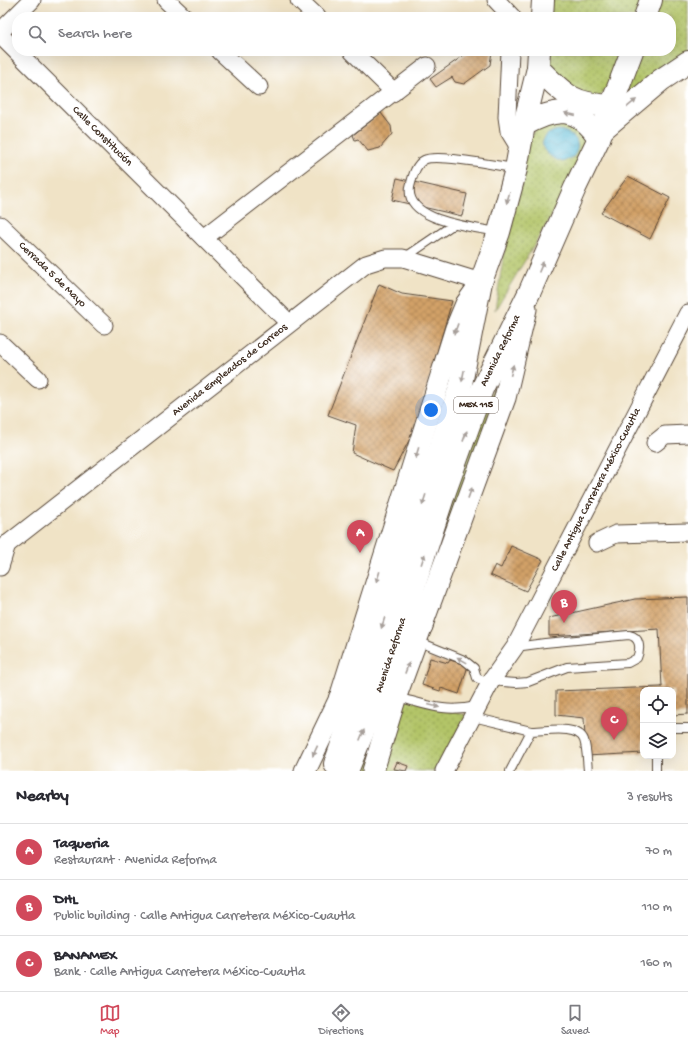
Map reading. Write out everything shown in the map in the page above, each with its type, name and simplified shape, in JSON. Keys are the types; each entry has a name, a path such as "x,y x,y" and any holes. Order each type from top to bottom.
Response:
{"main road":[{"path":"542,12 543,0"},
{"path":"646,12 651,0"},
{"name":"Avenida Reforma","path":"348,771 380,690 482,389 530,291 575,188 601,134 630,56"},
{"path":"539,60 562,91 576,100 594,105 611,106"},
{"name":"Avenida Reforma","path":"333,771 369,668 462,384 481,282 499,232 518,159 539,60"},
{"path":"524,125 548,113 572,114 582,118 601,134 661,80 688,62"},
{"path":"412,592 420,633"},
{"path":"340,698 369,668"}],"street":[{"path":"21,12 32,0"},
{"path":"166,0 179,12"},
{"path":"299,0 312,12"},
{"path":"496,0 507,12"},
{"path":"512,12 513,0"},
{"path":"0,34 12,21"},
{"name":"Calle Constitución","path":"0,34 12,46"},
{"name":"Calle Constitución","path":"22,56 289,323"},
{"path":"225,56 259,87"},
{"path":"357,56 394,92"},
{"path":"510,56 507,117 509,131 518,159"},
{"path":"204,238 427,66"},
{"name":"Cerrada 5 de Mayo","path":"0,225 104,325"},
{"name":"Avenida Empleados de Correos","path":"4,547 366,264 385,258 403,258 481,282"},
{"path":"306,771 340,698 456,328 466,304 481,282"},
{"path":"374,769 396,696 505,398 530,291"},
{"name":"Calle Antigua Carretera México-Cuautla","path":"444,771 476,712 490,682 515,647 682,334 688,313"},
{"path":"0,343 38,378"},
{"path":"655,443 665,435 688,434"},
{"path":"597,543 616,534 688,532"},
{"path":"0,567 4,547"}],"lane":[{"path":"499,232 454,224 415,208 409,198 410,186 415,170 424,160 437,157 518,159"},
{"path":"403,258 454,224"},
{"path":"420,633 464,660 474,668 477,678 490,682 528,682 567,667 628,663 637,658 639,653 638,639 635,636 628,635 515,647"},
{"path":"396,696 442,709 476,712 531,731 575,730 584,740 588,771"},
{"path":"676,728 688,728"},
{"path":"510,771 531,731"},
{"path":"656,759 656,771"}],"green space":[{"path":"543,0 648,0 643,12 542,12"},
{"path":"651,0 688,0 688,62 625,109 631,56 676,56 676,12 647,12"},
{"path":"543,56 624,56 614,78 594,105 576,100"},
{"path":"548,113 599,138 495,310 520,149"},
{"path":"530,291 396,696 473,717 444,771 347,771"}],"water":[{"path":"558,130 572,135 577,142 577,151 574,156 563,162 550,156 544,149 543,145 543,141 547,135"}],"building":[{"path":"463,56 491,56 490,65 464,84 455,82 452,77 436,87 430,79"},
{"path":"381,113 391,126 392,134 380,148 368,151 358,139 355,140 353,135"},
{"path":"628,176 670,198 650,239 601,213"},
{"path":"397,178 467,194 462,216 392,200"},
{"path":"379,284 402,294 452,301 414,431 393,471 352,453 356,425 328,415"},
{"path":"511,546 543,560 526,591 490,575 495,565 501,568"},
{"path":"688,597 688,714 676,715 676,687 662,687 659,629 549,636 549,618 635,599"},
{"path":"430,658 448,663 450,660 468,666 459,694 441,688 440,691 422,685"},
{"path":"640,688 640,753 586,756 584,718 556,715 556,691"},
{"path":"397,762 408,766 406,771 394,769"}],"place":[{"name":"Taqueria","path":"360,553"},
{"name":"DHL","path":"564,623"},
{"name":"BANAMEX","path":"614,740"}]}
